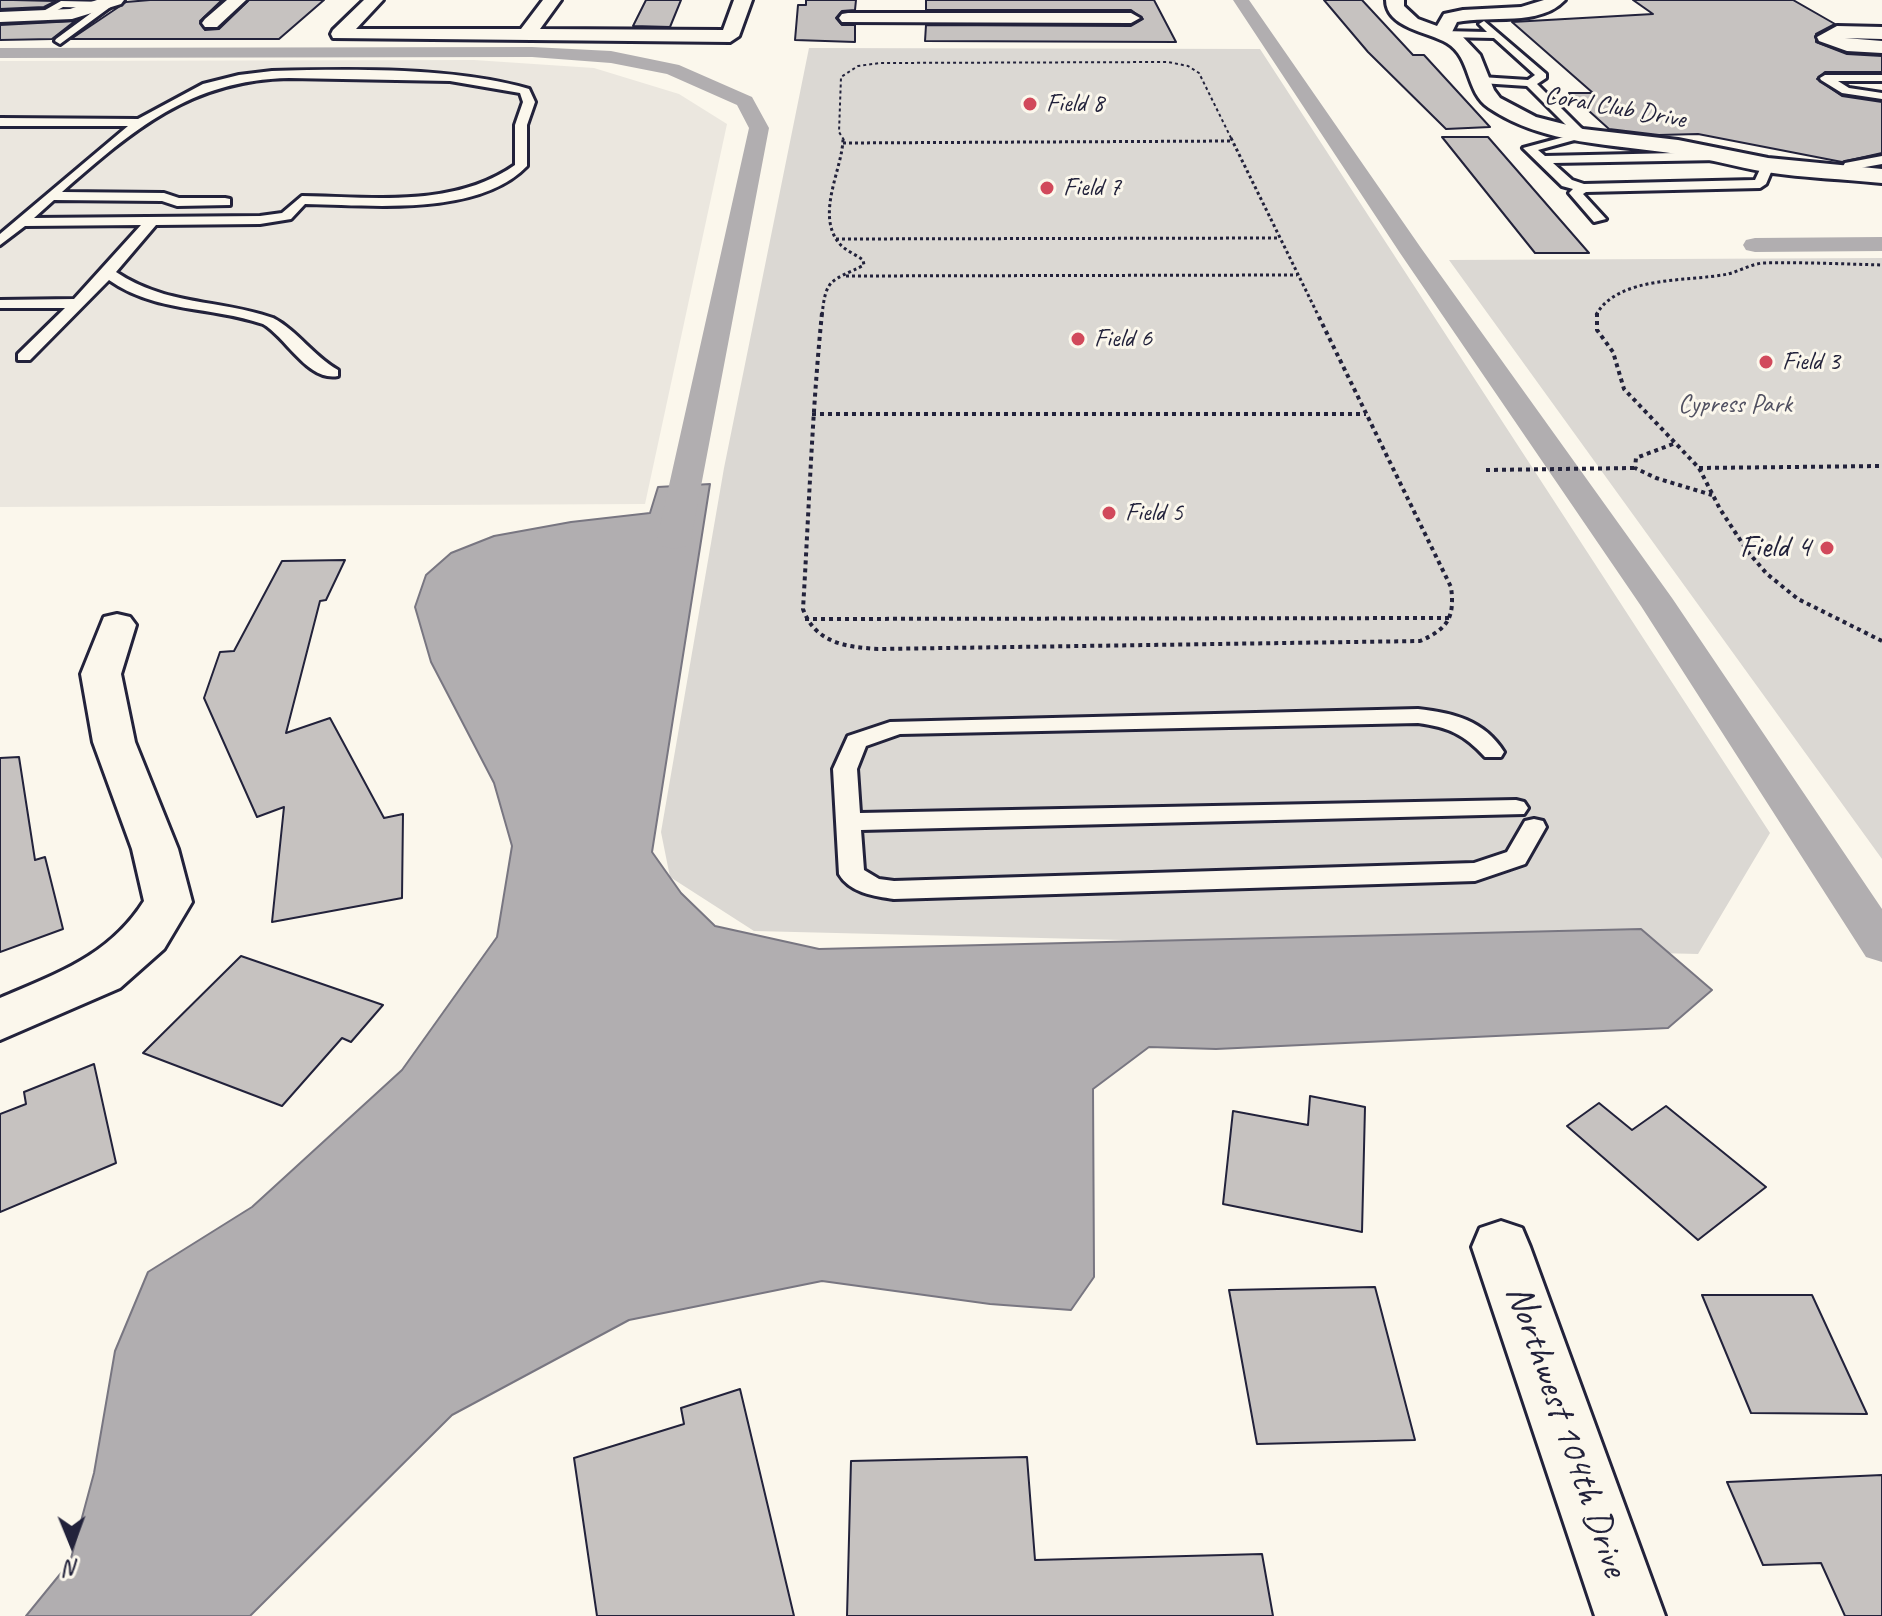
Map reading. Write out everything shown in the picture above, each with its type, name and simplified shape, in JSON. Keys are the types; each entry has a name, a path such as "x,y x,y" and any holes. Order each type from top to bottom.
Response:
{"street":[{"path":"211,23 237,0"},
{"path":"374,0 340,34 730,36 743,0"},
{"path":"527,34 552,0"},
{"name":"Coral Club Drive","path":"1395,0 1395,7 1412,23 1442,34 1465,48 1473,59 1484,92 1493,102 1509,113 1554,130 1678,147 1768,165 1882,176"},
{"path":"1442,34 1450,18 1462,14 1531,10 1546,7 1556,0"},
{"path":"0,17 72,14 111,2"},
{"path":"848,18 889,9 1076,9 1131,18"},
{"path":"1846,13 1880,38"},
{"path":"0,1020 102,975 147,936 168,902 155,849 114,742 101,674 117,625"},
{"name":"Northwest 104th Drive","path":"1501,1247 1630,1616"}],"lane":[{"path":"60,41 111,2"},
{"path":"1481,80 1530,83 1542,76 1484,24"},
{"path":"1442,34 1497,35"},
{"path":"0,241 22,222 53,196 143,123 180,97 200,89 256,77 430,77 501,83 525,91 529,102 521,116 519,132 521,166 500,182 484,189 432,198 302,200 286,216 274,219 22,222"},
{"path":"1882,78 1825,78 1846,91 1882,96"},
{"path":"1530,83 1583,136"},
{"path":"0,122 143,123"},
{"path":"1583,136 1529,148 1567,183 1583,188 1760,184 1768,165"},
{"path":"1542,160 1720,156"},
{"path":"1845,173 1849,166 1882,160"},
{"path":"1583,188 1575,193 1599,219"},
{"path":"53,196 164,197 177,202 225,202"},
{"path":"24,357 151,222"},
{"path":"107,272 126,287 161,302 260,318 283,328 312,361 332,373"},
{"path":"0,304 76,303"},
{"path":"1493,752 1473,729 1450,720 1418,716 898,727 856,741 845,769 852,874 873,887 894,890 1475,872 1516,858 1534,827"},
{"path":"849,822 1516,808"}],"path":[{"path":"880,63 1179,63 1199,73 1232,141 1451,587 1453,618 1444,631 1420,641 878,649 846,647 813,632 803,609 813,452 812,414 825,288 830,282 864,265 863,260 835,239 830,213 843,143 839,132 841,77 858,66 880,63"},
{"path":"843,143 1232,141"},
{"path":"835,239 1279,238"},
{"path":"1882,265 1759,263 1728,274 1665,280 1617,295 1602,304 1595,317 1597,330 1613,352 1624,389 1699,468 1748,552 1767,574 1798,599 1882,641"},
{"path":"844,276 1297,275"},
{"path":"812,414 1366,414"},
{"path":"1635,468 1636,458 1673,444"},
{"path":"1699,468 1882,466"},
{"path":"1486,470 1635,468 1713,496"},
{"path":"805,619 1453,618"}],"shaded area":[{"path":"474,60 594,68 679,94 727,124 645,504 0,507 0,61"},
{"path":"710,484 652,852 681,893 715,926 819,949 1641,929 1712,990 1668,1028 1216,1049 1149,1047 1093,1089 1094,1277 1071,1310 990,1304 822,1281 629,1320 452,1415 250,1616 26,1616 70,1562 94,1473 115,1351 148,1272 252,1207 402,1070 497,937 512,846 494,783 431,662 415,607 426,575 451,553 494,536 571,522 650,513 658,487"}],"green space":[{"path":"809,48 1260,49 1770,833 1698,954 754,931 670,877 661,832 724,468"},
{"name":"Cypress Park","path":"1882,258 1882,859 1449,260"}],"building":[{"path":"0,0 56,1 44,7 0,9"},
{"path":"222,0 200,21 205,30 219,29 249,0 324,0 279,39 71,39 126,2"},
{"path":"646,0 681,0 670,27 633,26"},
{"path":"806,0 856,0 855,10 842,11 836,18 842,25 855,25 855,42 795,40 798,5 806,5"},
{"path":"926,0 1154,0 1176,42 925,41 926,25 1131,26 1143,19 1131,10 926,10"},
{"path":"1324,0 1362,0 1413,55 1424,55 1490,127 1446,129 1368,52"},
{"path":"1633,0 1793,0 1835,24 1816,34 1816,42 1847,54 1882,56 1882,72 1825,72 1817,79 1842,96 1882,102 1882,153 1842,162 1698,134 1659,135 1609,129 1569,93 1593,93 1512,22 1653,14"},
{"path":"75,21 52,39 0,40 0,25"},
{"path":"1442,137 1488,137 1589,253 1535,253"},
{"path":"345,560 326,600 320,601 286,733 330,718 384,818 403,814 402,898 272,922 284,807 257,817 204,698 220,652 234,651 282,561"},
{"path":"19,757 35,860 45,857 63,929 0,952 0,758"},
{"path":"241,956 383,1005 351,1042 342,1038 282,1106 143,1053"},
{"path":"94,1064 116,1163 0,1212 0,1114 26,1104 24,1092"},
{"path":"1310,1096 1365,1107 1362,1232 1223,1204 1233,1111 1308,1125"},
{"path":"1599,1103 1632,1130 1666,1106 1766,1187 1698,1240 1567,1126"},
{"path":"1375,1287 1415,1440 1257,1444 1229,1290"},
{"path":"1702,1295 1812,1295 1867,1414 1751,1413"},
{"path":"740,1389 794,1616 597,1616 574,1458 684,1424 681,1408"},
{"path":"1027,1457 1035,1560 1262,1554 1273,1616 847,1616 851,1461"},
{"path":"1882,1475 1882,1616 1845,1616 1821,1563 1763,1565 1727,1482"}],"waterway":[{"path":"1241,0 1412,253 1659,606 1882,945"},
{"path":"0,53 532,52 611,57 672,69 745,101 759,128 674,539"},
{"path":"1755,245 1882,244"}],"place":[{"name":"Field 8","path":"1030,104"},
{"name":"Field 7","path":"1047,188"},
{"name":"Field 6","path":"1078,339"},
{"name":"Field 3","path":"1766,362"},
{"name":"Field 5","path":"1109,513"},
{"name":"Field 4","path":"1827,548"}]}
